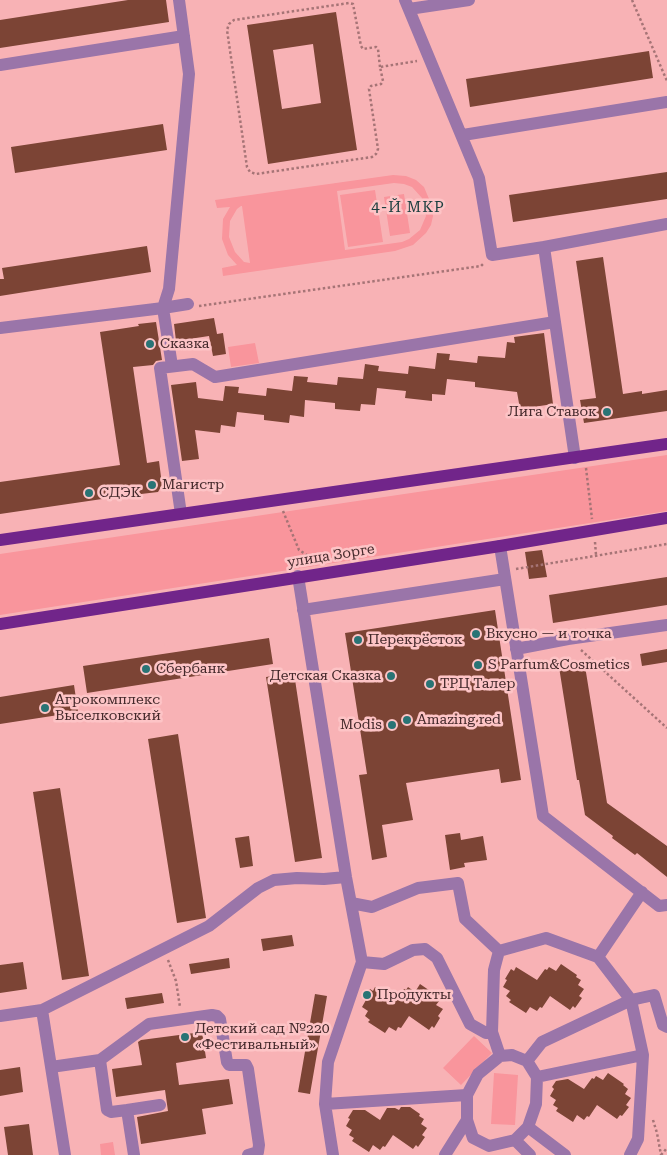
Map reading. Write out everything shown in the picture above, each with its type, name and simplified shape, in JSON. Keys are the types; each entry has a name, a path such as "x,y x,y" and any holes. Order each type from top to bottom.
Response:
{"main road":[{"path":"0,540 667,444"},
{"name":"улица Зорге","path":"0,624 667,518"}],"lane":[{"path":"172,366 163,308 169,289 189,74 179,0"},
{"path":"469,0 407,4 480,178 492,255 667,224"},
{"path":"0,65 184,36"},
{"path":"463,135 667,102"},
{"path":"544,247 555,322 580,457"},
{"path":"0,328 188,304"},
{"path":"180,514 160,368 193,364 214,377 555,322"},
{"path":"500,546 543,816 659,906 667,905"},
{"path":"303,610 505,575"},
{"path":"298,576 346,877 362,962 328,1062 325,1104 333,1155"},
{"path":"516,649 568,639 667,625"},
{"path":"0,1016 42,1010 163,950 209,926 258,888 274,880 297,878 324,880 346,877"},
{"path":"351,903 372,906 418,888 458,883 465,919 499,951"},
{"path":"598,958 642,892"},
{"path":"499,951 546,938 598,958 630,1000 642,1056 638,1139 630,1155"},
{"path":"362,962 384,964 413,950 424,949 437,958 470,1024 486,1033 492,1032"},
{"path":"499,951 494,970 492,1032 500,1056"},
{"path":"527,1061 542,1042 630,1000 654,995 663,1026 667,1027"},
{"path":"42,1010 65,1155"},
{"path":"51,1067 100,1060 149,1024 212,1015 217,1016 220,1019 227,1062 229,1065 246,1065 248,1070 260,1145 258,1152 248,1155"},
{"path":"512,1055 527,1061 537,1077 536,1104 528,1127 515,1140 489,1146 473,1138 467,1120 468,1095 478,1074 500,1056 512,1055"},
{"path":"537,1077 642,1056"},
{"path":"100,1060 107,1110 111,1112 160,1105"},
{"path":"325,1104 468,1095"},
{"path":"127,1110 134,1155"},
{"path":"445,1155 467,1120"},
{"path":"528,1127 565,1155"},
{"path":"515,1140 530,1155"}],"path":[{"path":"632,0 667,80"},
{"path":"348,3 353,4 361,46 363,48 376,47 378,49 380,67 382,84 371,86 369,89 378,149 376,154 372,157 256,174 250,172 247,168 228,30 229,24 234,20 348,3"},
{"path":"380,67 430,58"},
{"path":"188,304 202,307 481,266 492,255"},
{"path":"580,457 594,529 596,555"},
{"path":"278,500 299,550 314,559 315,574"},
{"path":"505,575 596,555 667,544"},
{"path":"568,639 667,728"},
{"path":"163,950 176,981 182,1019"},
{"path":"661,1155 667,1148"}],"shaded area":[{"path":"393,175 406,176 416,180 424,187 432,206 433,216 431,225 426,233 413,245 395,251 223,276 222,268 237,265 228,255 222,239 223,219 230,207 217,208 215,200","holes":["394,183 412,187 422,198 426,216 420,230 402,242 345,250 337,191","242,206 250,263 244,262 235,252 229,237 230,221"]},
{"path":"375,190 383,242 348,247 340,195"},
{"path":"404,194 410,233 390,236 384,197"},
{"path":"255,343 259,363 231,367 228,347"},
{"path":"667,455 667,511 0,615 0,554"},
{"path":"474,1036 492,1053 461,1085 443,1068"},
{"path":"494,1073 518,1075 515,1125 491,1124"},
{"path":"113,1142 115,1155 101,1155 100,1144"}],"building":[{"path":"128,0 166,0 169,22 0,48 0,20"},
{"path":"336,12 357,150 268,164 247,25","holes":["313,44 321,103 282,109 273,50"]},
{"path":"649,51 653,78 470,107 466,79"},
{"path":"163,124 167,150 15,173 11,147"},
{"path":"667,172 667,199 513,222 509,195"},
{"path":"147,246 151,272 0,296 0,279 4,279 2,268"},
{"path":"603,257 623,394 642,391 642,394 667,390 667,411 584,423 580,400 596,398 576,261"},
{"path":"214,318 217,334 223,333 226,354 213,356 209,336 176,341 174,324"},
{"path":"156,322 162,360 156,361 153,365 133,367 147,463 159,461 162,485 158,492 124,496 107,489 109,498 0,514 0,482 120,465 100,332"},
{"path":"544,333 553,404 520,409 517,392 475,387 475,382 447,379 445,395 432,394 432,401 405,398 406,391 377,388 375,405 361,404 360,411 335,409 335,403 305,400 304,417 290,415 289,423 264,420 264,415 237,412 235,427 221,425 220,433 195,430 199,459 182,461 171,385 196,382 198,398 223,401 225,386 239,387 238,393 266,396 267,388 292,391 294,376 308,377 307,382 337,385 338,377 363,379 365,364 379,366 378,371 408,374 409,366 435,369 437,353 450,354 449,360 477,363 478,356 505,358 507,342 515,343 514,337"},
{"path":"542,550 547,577 529,579 525,552"},
{"path":"667,577 667,605 553,623 549,595"},
{"name":"ТРЦ Талер","path":"495,610 521,780 501,783 499,769 406,783 413,820 382,825 387,857 372,860 359,775 367,774 345,633"},
{"path":"269,638 273,664 87,693 83,666"},
{"path":"667,649 667,662 642,666 640,654"},
{"path":"573,665 573,667 585,666 607,803 667,846 667,877 637,853 635,855 612,838 613,836 585,815 579,780 577,780 559,667"},
{"path":"294,673 322,858 295,862 266,677"},
{"path":"74,685 78,712 0,724 0,697"},
{"path":"178,734 206,918 177,923 148,739"},
{"path":"60,788 89,976 62,980 33,792"},
{"path":"460,833 461,840 483,836 487,860 464,863 465,867 450,870 445,835"},
{"path":"249,836 253,866 240,868 235,838"},
{"path":"292,935 294,946 263,951 261,939"},
{"path":"229,958 230,968 191,974 189,964"},
{"path":"23,962 27,989 0,993 0,965"},
{"path":"561,964 577,975 576,977 581,980 578,985 584,989 579,996 582,998 575,1008 573,1006 570,1010 550,996 542,1008 540,1007 537,1011 530,1007 526,1013 509,1002 511,1000 506,996 510,991 503,987 511,969 514,971 516,967 537,980 545,969 547,970 549,967 556,971"},
{"path":"420,984 436,995 435,997 440,1000 436,1005 443,1009 438,1016 440,1018 434,1028 432,1026 429,1030 409,1016 401,1028 398,1027 396,1031 389,1027 385,1033 368,1022 370,1020 365,1016 368,1011 362,1007 370,989 373,991 375,987 396,1001 404,989 406,990 408,987 415,992"},
{"path":"162,993 164,1003 127,1009 125,998"},
{"path":"315,994 327,996 310,1094 298,1092"},
{"path":"202,1032 206,1058 176,1063 179,1085 229,1079 233,1104 202,1109 206,1134 141,1144 137,1117 168,1111 165,1090 116,1097 112,1069 142,1065 138,1042 141,1040"},
{"path":"20,1067 23,1092 0,1096 0,1070"},
{"path":"608,1073 624,1084 628,1089 625,1094 631,1098 626,1105 629,1107 622,1116 620,1115 617,1119 597,1105 589,1117 587,1116 584,1120 577,1115 573,1122 556,1111 558,1108 553,1105 556,1100 550,1096 556,1081 568,1079 584,1089 592,1078 594,1079 596,1076 603,1080"},
{"path":"401,1107 410,1107 424,1119 421,1124 427,1128 422,1135 425,1137 418,1147 416,1145 413,1149 393,1135 385,1147 383,1146 380,1150 373,1145 369,1152 352,1141 354,1138 349,1135 352,1130 346,1126 353,1110 365,1110 380,1120 387,1108 399,1110"},
{"path":"29,1124 33,1155 8,1155 4,1127"}],"place":[{"name":"Сказка","path":"150,344"},
{"name":"Лига Ставок","path":"607,412"},
{"name":"Магистр","path":"152,485"},
{"name":"СДЭК","path":"89,493"},
{"name":"Вкусно — и точка","path":"476,634"},
{"name":"Перекрёсток","path":"358,640"},
{"name":"S Parfum&Cosmetics","path":"478,665"},
{"name":"Сбербанк","path":"146,669"},
{"name":"Детская Сказка","path":"391,676"},
{"name":"ТРЦ Талер","path":"430,684"},
{"name":"Агрокомплекс Выселковский","path":"45,708"},
{"name":"Amazing red","path":"407,720"},
{"name":"Modis","path":"392,725"},
{"name":"Продукты","path":"367,995"},
{"name":"Детский сад №220 «Фестивальный»","path":"185,1037"}],"district":[{"name":"4-Й МКР","path":"408,208"}]}
